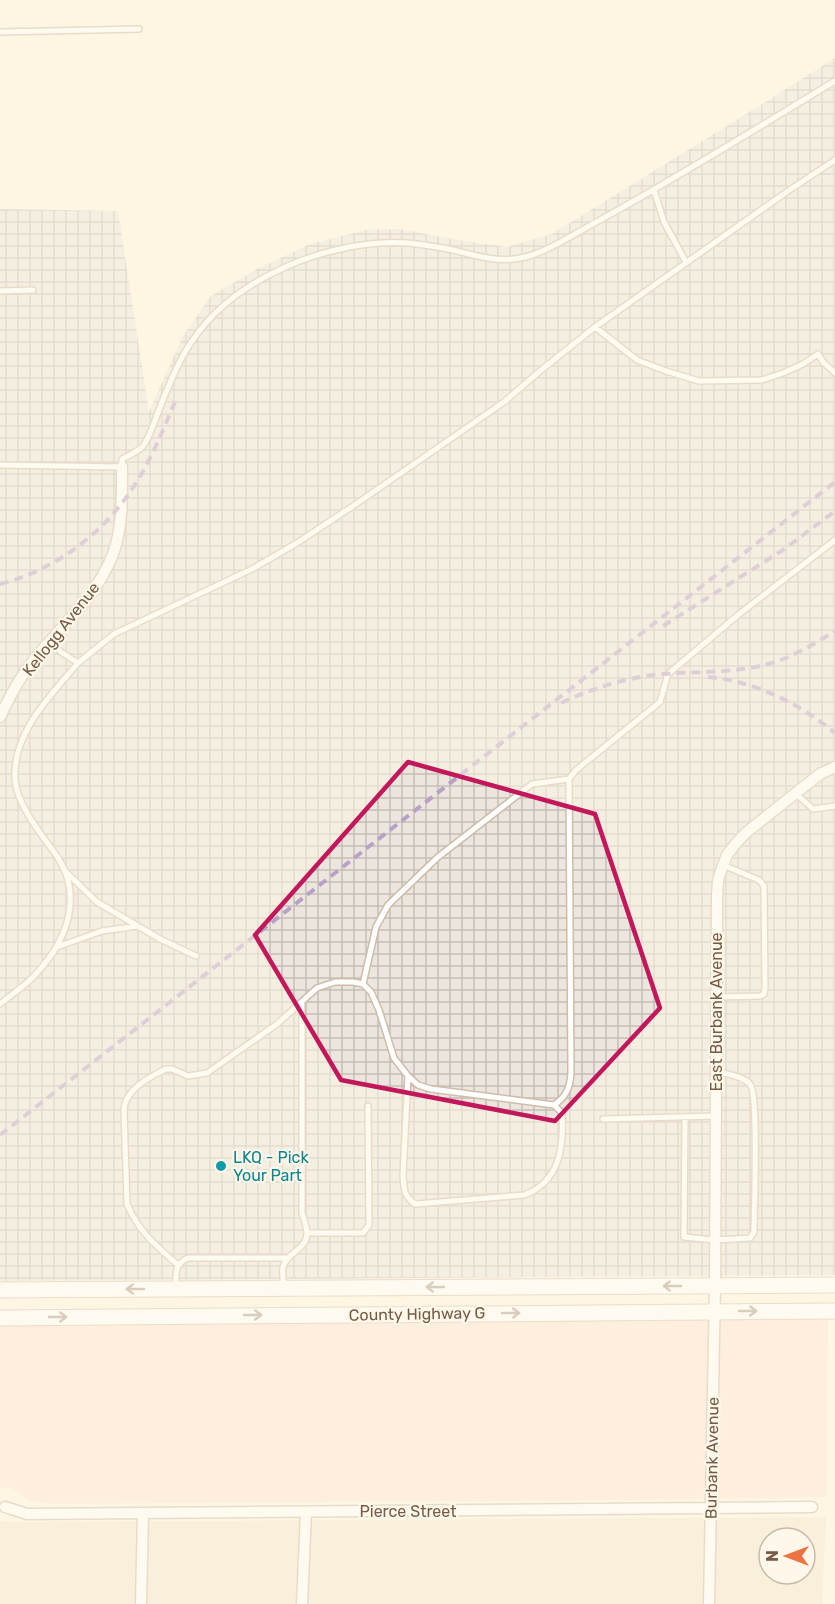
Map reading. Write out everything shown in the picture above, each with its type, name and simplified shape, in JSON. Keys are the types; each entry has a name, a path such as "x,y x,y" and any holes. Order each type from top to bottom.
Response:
{"main road":[{"name":"County Highway G","path":"0,1290 835,1285"},
{"path":"284,1288 284,1315"},
{"name":"County Highway G","path":"0,1317 835,1311"}],"street":[{"name":"Kellogg Avenue","path":"0,717 29,665 87,599 112,554 120,523 122,467"},
{"name":"East Burbank Avenue","path":"714,1311 718,880 727,855 748,831 820,774 835,767"},
{"name":"Burbank Avenue","path":"709,1604 714,1311"},
{"name":"Pierce Street","path":"5,1507 27,1514 812,1507"},
{"path":"302,1604 306,1512"},
{"path":"141,1604 143,1513"}],"lane":[{"path":"0,32 139,29"},
{"path":"0,465 122,467 122,459 142,447 184,352 208,319 231,299 275,271 327,252 380,244 406,243 444,248 491,259 514,259 533,254 654,190 835,81"},
{"path":"0,1004 34,976 57,948 66,928 70,910 70,889 64,870 37,828 20,797 15,782 20,745 29,724 78,663 114,634 252,569 297,543 356,504 504,402 595,327 835,160"},
{"path":"654,190 664,222 686,262"},
{"path":"0,291 33,290"},
{"path":"595,327 637,360 699,381 762,380 803,364 818,354 835,373"},
{"path":"178,1265 141,1230 127,1204 124,1111 126,1099 131,1091 166,1069 188,1076 207,1073 277,1024 317,988 335,982 363,984 371,992 379,1010 394,1058 418,1085 431,1089 554,1105 561,1101 570,1085 571,1073 569,779 576,770 660,702 668,674 738,615 835,540"},
{"path":"50,642 78,663"},
{"path":"363,984 376,927 388,905 438,857 532,784 569,779"},
{"path":"795,793 813,809 835,806"},
{"path":"716,997 760,996 764,994 765,988 764,886 759,880 723,865"},
{"path":"64,870 97,902 160,939 195,956"},
{"path":"57,948 102,931 138,926"},
{"path":"284,1288 283,1266 288,1258 301,1247 307,1233 302,1213 302,1002"},
{"path":"685,1117 684,1237 715,1240 750,1238 754,1232 755,1097 751,1084 745,1080 716,1071"},
{"path":"408,1076 403,1175 404,1192 415,1204 535,1191 558,1164 563,1132 562,1113 554,1105"},
{"path":"307,1233 363,1233 369,1225 368,1106"},
{"path":"603,1119 716,1116"},
{"path":"176,1289 176,1270 181,1261 188,1258 288,1258"}],"highlighted area":[{"path":"408,762 595,814 660,1008 555,1121 341,1080 255,935"}],"shaded area":[{"path":"835,58 835,1275 0,1281 0,209 118,211 149,412 183,336 211,296 257,269 310,244 366,230 399,229 507,247 552,234"},
{"path":"828,1318 826,1497 52,1504 30,1501 10,1487 0,1489 0,1323"},
{"path":"826,1517 822,1604 0,1604 0,1521"}],"railway":[{"path":"0,584 20,578 57,560 75,549 106,521 120,506 144,469 175,402"},
{"path":"0,1135 835,482"},
{"path":"663,626 783,550 835,511"},
{"path":"561,703 597,688 635,678 661,674 738,670 768,664 796,653 835,631"},
{"path":"708,677 743,683 776,696 807,713 835,733"}],"place":[{"name":"LKQ - Pick Your Part","path":"221,1166"}]}
